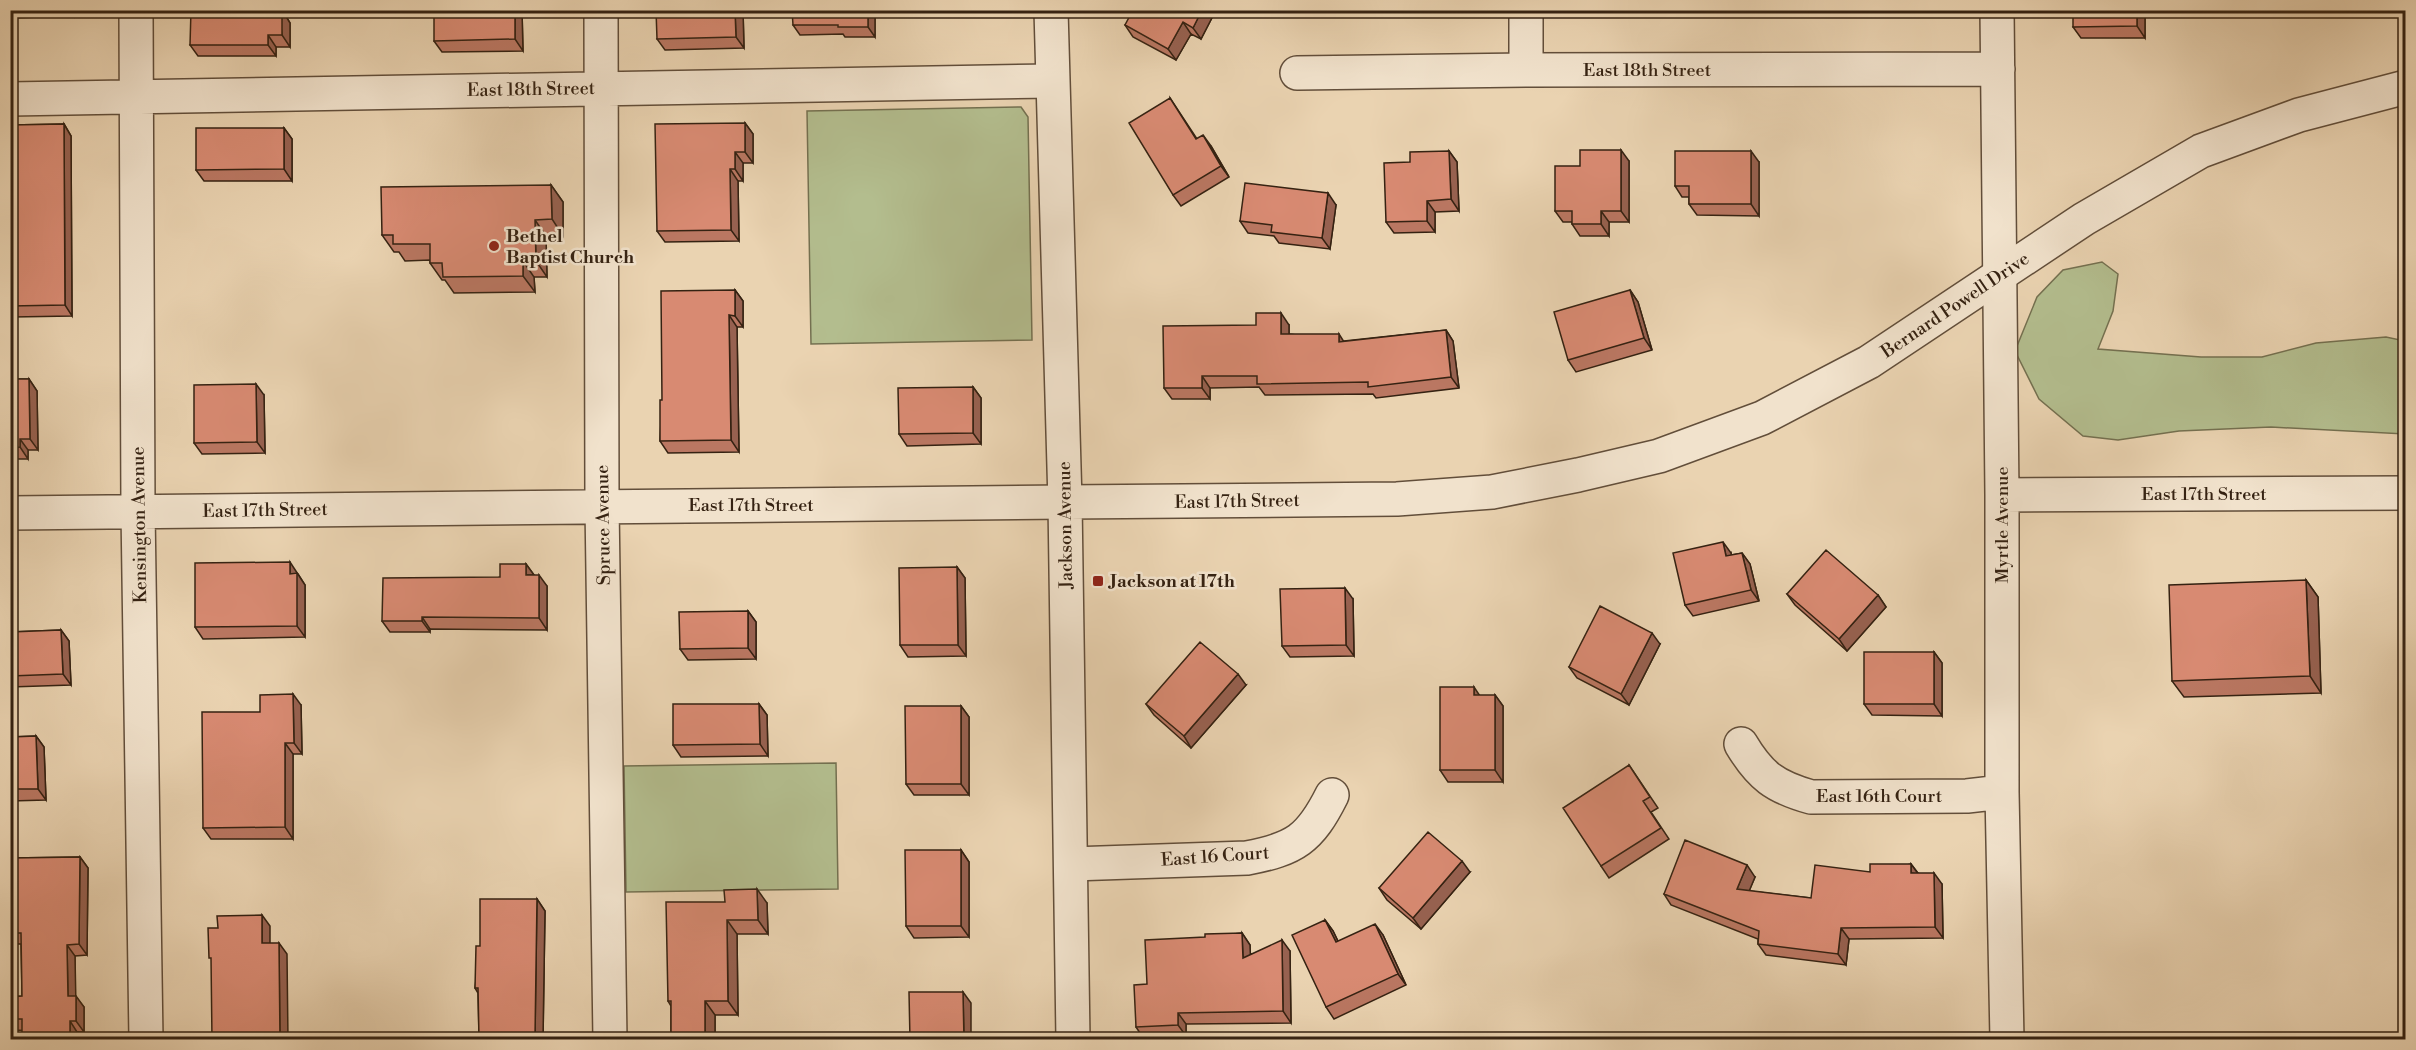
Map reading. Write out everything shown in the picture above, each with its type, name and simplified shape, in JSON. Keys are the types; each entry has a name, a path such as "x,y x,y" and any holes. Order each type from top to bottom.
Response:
{"street":[{"name":"Kensington Avenue","path":"136,10 138,512 146,1040"},
{"name":"Spruce Avenue","path":"601,10 602,506 610,1040"},
{"name":"Jackson Avenue","path":"1051,10 1065,502 1073,1040"},
{"path":"1526,10 1526,70"},
{"name":"Myrtle Avenue","path":"1997,10 2001,274 2002,792 2007,1040"},
{"name":"East 18th Street","path":"1297,73 1998,69"},
{"name":"East 18th Street","path":"10,99 1052,81"},
{"name":"Bernard Powell Drive","path":"1492,492 1659,456 1762,418 1869,362 2084,219 2201,151 2299,115 2406,87"},
{"name":"East 17th Street","path":"10,513 1397,499 1492,492"},
{"name":"East 17th Street","path":"2002,495 2406,493"},
{"name":"East 16th Court","path":"1740,744 1763,775 1787,790 1811,797 1967,796 2002,792"},
{"name":"East 16 Court","path":"1072,864 1247,858 1276,853 1290,846 1311,830 1320,819 1332,795"}],"green space":[{"path":"1021,107 1028,117 1032,340 811,344 807,111"},
{"path":"2102,262 2118,274 2113,311 2098,349 2201,357 2262,357 2316,343 2386,337 2405,341 2405,434 2271,427 2179,431 2118,440 2083,436 2039,399 2015,351 2037,297 2063,270"},
{"path":"836,763 838,889 626,892 624,766"}],"building":[{"path":"191,10 282,11 282,35 268,35 268,45 190,45"},
{"path":"434,10 515,10 515,39 434,41"},
{"path":"656,10 735,10 736,37 657,39"},
{"path":"792,10 868,10 868,27 793,25"},
{"path":"1133,10 1202,10 1193,28 1183,22 1168,49 1125,25"},
{"path":"2073,10 2137,10 2137,26 2073,27"},
{"path":"1170,98 1196,139 1203,135 1221,166 1173,195 1129,123"},
{"path":"745,123 745,152 735,152 735,169 730,169 731,230 657,231 655,124"},
{"path":"64,124 65,305 10,306 10,125"},
{"path":"196,128 284,128 284,169 196,170"},
{"path":"1580,150 1621,150 1621,211 1601,211 1601,224 1572,224 1572,211 1555,211 1555,166 1580,166"},
{"path":"1449,151 1451,199 1427,201 1427,221 1386,222 1384,163 1410,162 1410,152"},
{"path":"1675,151 1751,151 1751,204 1689,204 1689,186 1675,186"},
{"path":"1245,183 1328,193 1322,238 1271,232 1272,225 1240,221"},
{"name":"Bethel Baptist Church","path":"551,185 552,219 535,220 536,261 523,261 523,276 443,277 442,263 430,263 430,244 393,244 393,235 382,235 381,187"},
{"path":"735,290 735,316 729,315 731,440 660,441 661,291"},
{"path":"1630,290 1644,338 1568,360 1554,312"},
{"path":"1256,313 1281,313 1281,334 1339,334 1339,342 1446,330 1451,377 1368,387 1368,382 1257,384 1257,376 1202,376 1202,388 1164,388 1163,326 1256,325"},
{"path":"10,379 29,379 30,439 20,439 20,447 10,448"},
{"path":"256,384 257,442 194,443 194,385"},
{"path":"973,387 973,433 899,434 898,388"},
{"path":"1723,542 1726,556 1742,553 1751,590 1685,605 1673,553"},
{"path":"1826,550 1878,595 1839,639 1787,594"},
{"path":"290,562 290,574 297,573 297,626 195,627 195,563"},
{"path":"500,564 526,564 526,575 539,575 539,618 422,617 422,621 382,621 383,578 500,577"},
{"path":"957,567 958,645 900,645 899,568"},
{"path":"2306,580 2310,676 2172,681 2169,585"},
{"path":"1345,588 1346,645 1282,646 1280,589"},
{"path":"1600,606 1652,633 1621,694 1569,667"},
{"path":"748,611 748,648 680,649 679,612"},
{"path":"61,630 63,674 10,676 10,632"},
{"path":"1200,642 1238,674 1184,736 1146,704"},
{"path":"1864,652 1934,652 1934,704 1864,704"},
{"path":"1440,687 1474,687 1474,695 1495,695 1495,770 1440,770"},
{"path":"293,694 294,743 285,743 285,827 203,828 202,712 260,712 260,695"},
{"path":"673,704 759,704 760,744 673,745"},
{"path":"905,706 961,706 961,784 906,784"},
{"path":"36,736 38,789 10,789 10,737"},
{"path":"1629,765 1650,797 1643,801 1661,828 1601,866 1563,808"},
{"path":"1428,832 1462,861 1413,918 1379,888"},
{"path":"1685,840 1747,865 1737,889 1811,898 1815,865 1870,872 1870,864 1911,864 1911,873 1934,873 1935,927 1841,928 1838,954 1758,944 1759,931 1664,894"},
{"path":"905,850 961,850 961,926 906,926"},
{"path":"80,857 79,944 67,945 68,996 76,996 76,1021 70,1021 70,1040 22,1040 22,1019 10,1019 10,997 22,996 21,933 10,933 10,858"},
{"path":"757,889 758,920 727,920 728,1001 705,1001 705,1040 671,1040 666,902 725,902 724,890"},
{"path":"480,899 537,899 535,1037 479,1038 478,988 475,988 476,946 480,946"},
{"path":"262,915 262,943 279,943 280,1040 212,1040 211,958 209,958 208,928 218,928 217,916"},
{"path":"1325,920 1336,942 1375,924 1398,974 1326,1007 1292,935"},
{"path":"1242,933 1243,958 1282,940 1283,1011 1178,1013 1178,1025 1136,1027 1134,985 1147,984 1145,940"},
{"path":"909,992 963,992 964,1040 910,1040"}],"place":[{"name":"Bethel Baptist Church","path":"494,246"},
{"name":"Jackson at 17th","path":"1098,581"}]}
